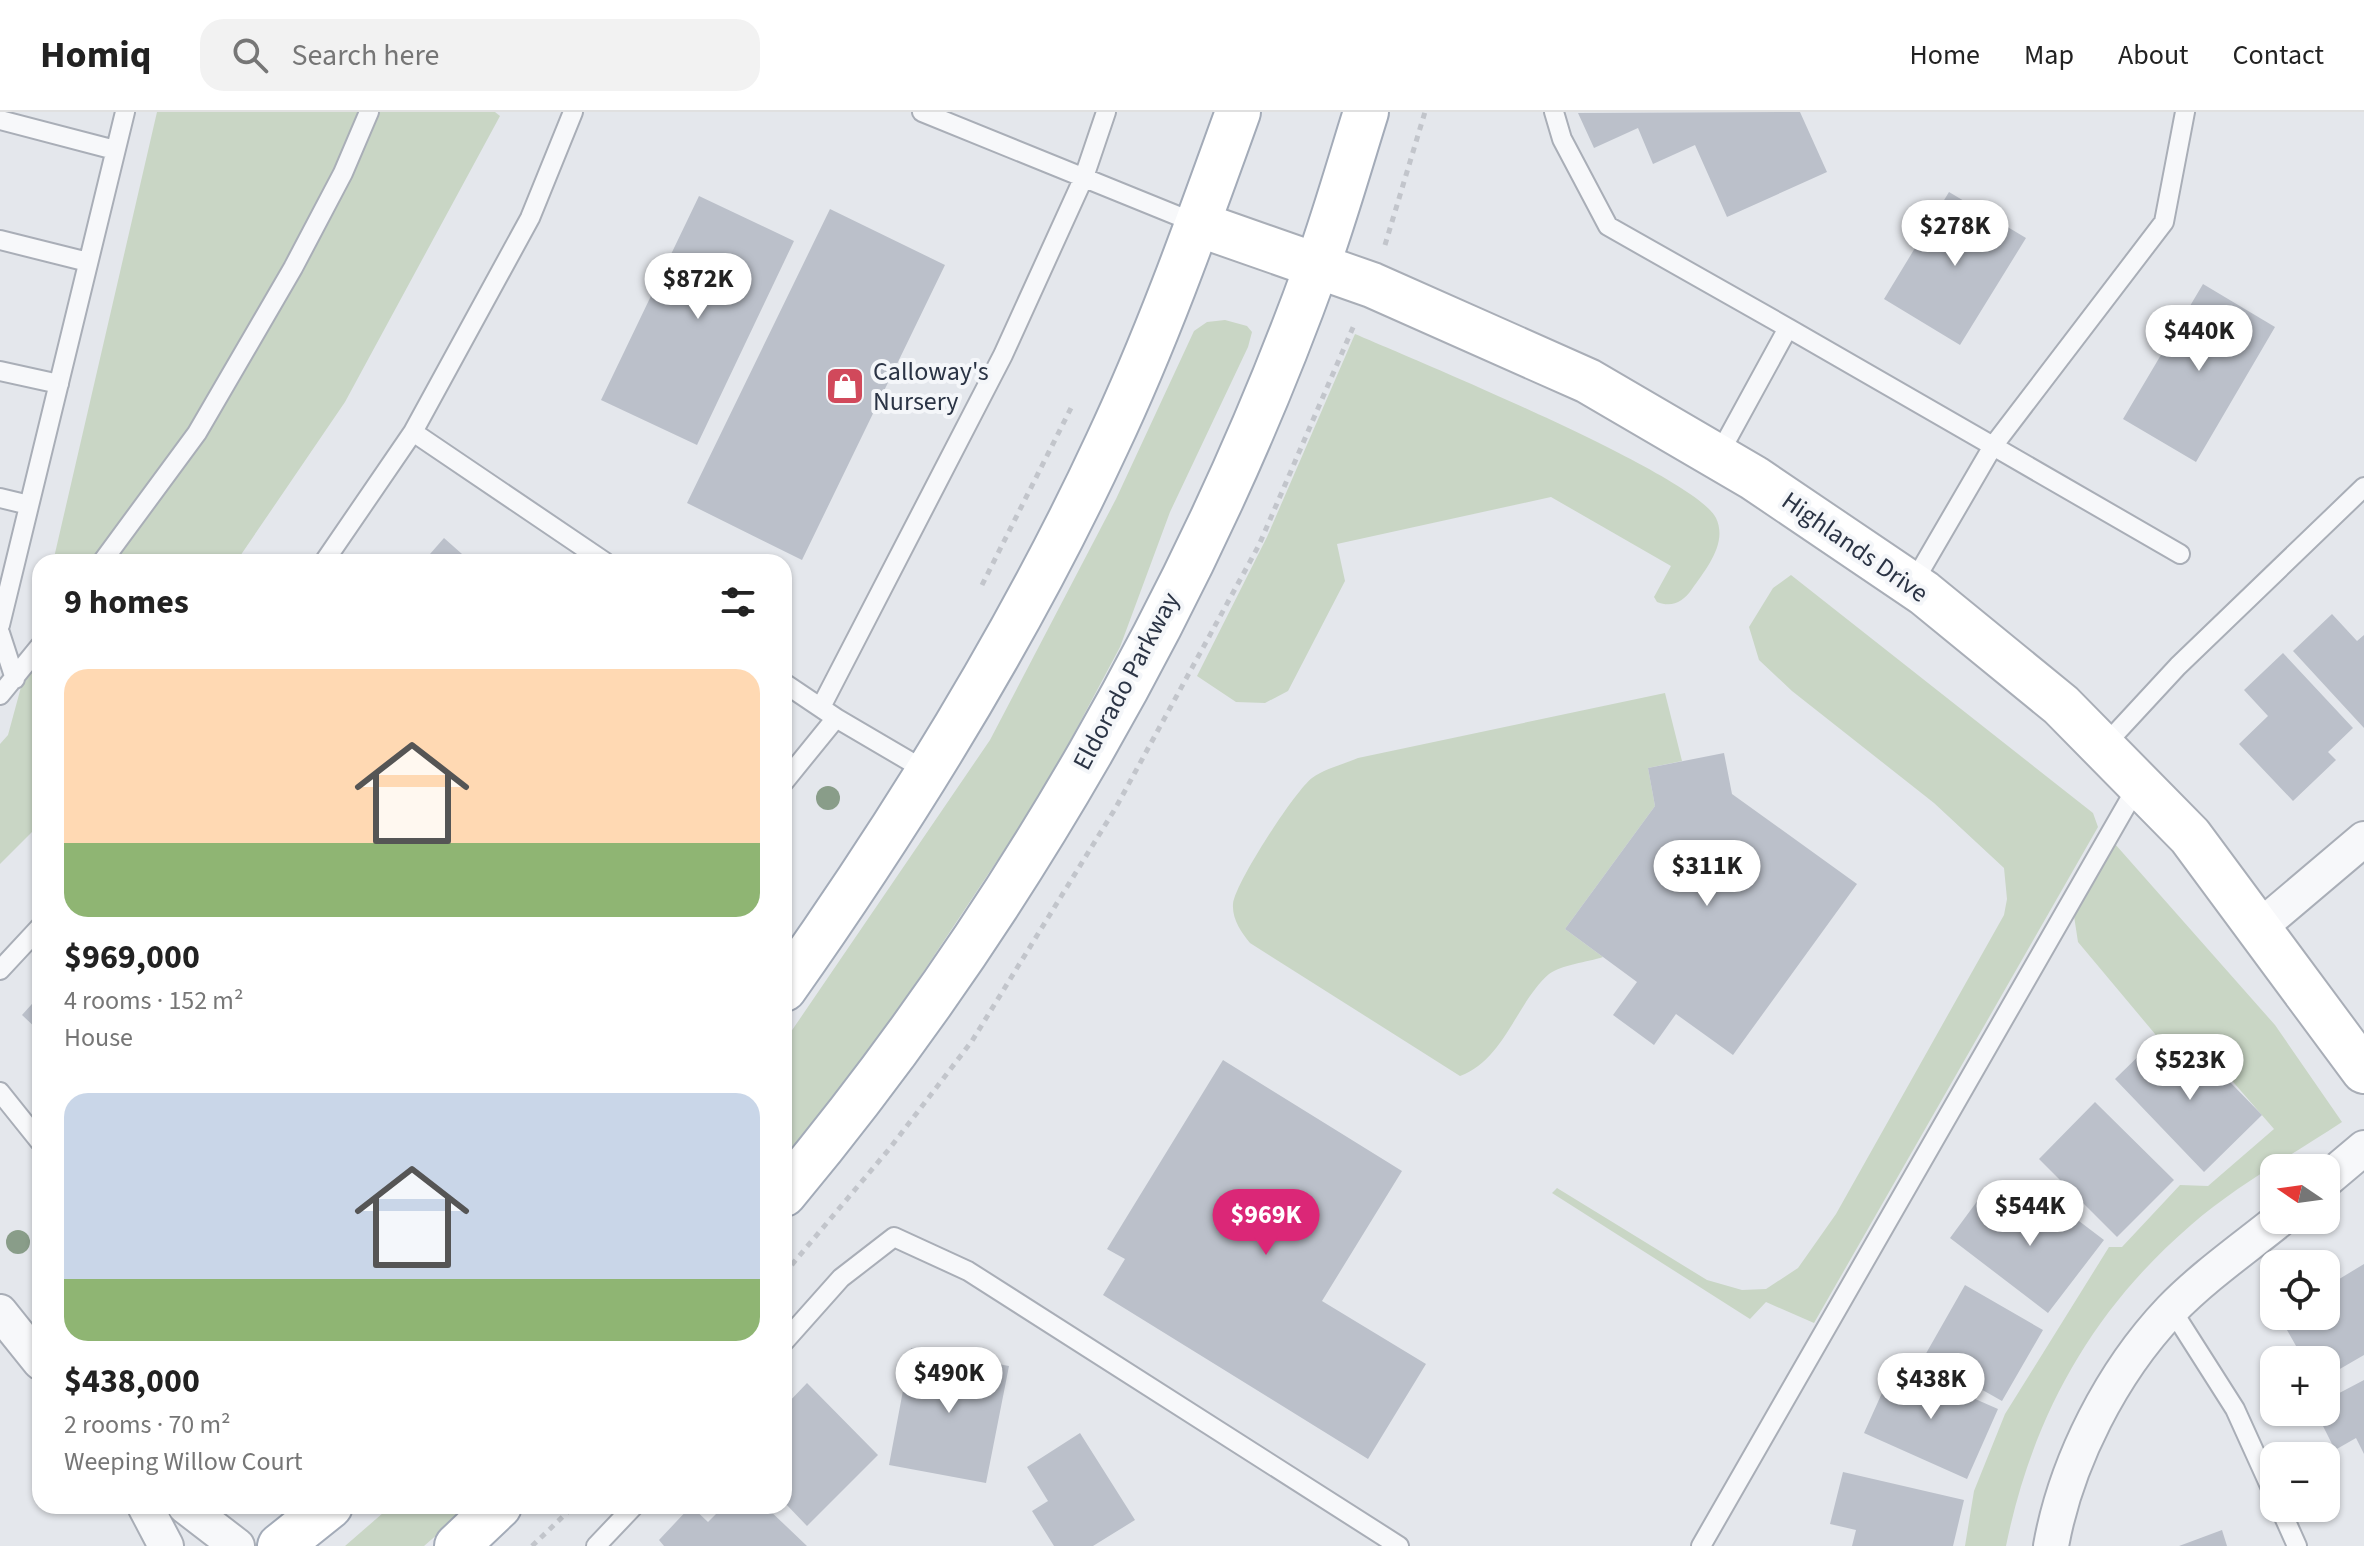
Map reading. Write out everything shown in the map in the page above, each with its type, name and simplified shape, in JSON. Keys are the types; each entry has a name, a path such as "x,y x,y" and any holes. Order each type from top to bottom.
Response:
{"main road":[{"path":"792,978 878,856 1007,641 1108,443 1198,224 1238,112"},
{"name":"Eldorado Parkway","path":"792,1184 846,1120 924,1015 986,923 1130,680 1237,463 1318,265 1366,112"},
{"name":"Highlands Drive","path":"1198,224 1372,285 1588,381 1718,456 1912,585 2061,705 2190,836 2364,1071"},
{"path":"280,1546 320,1514"},
{"path":"457,1546 491,1514"}],"street":[{"path":"2260,927 2364,839"},
{"path":"2340,1168 2364,1148"},
{"path":"2051,1546 2072,1471 2120,1373 2172,1310 2262,1234"},
{"path":"0,1312 32,1352"},
{"path":"149,1514 166,1546"},
{"path":"195,1514 237,1546"}],"lane":[{"path":"0,625 125,112"},
{"path":"108,554 197,433 300,254 362,134 369,112"},
{"path":"329,554 413,432 530,218 573,112"},
{"path":"922,112 1198,224"},
{"path":"792,769 828,712 1003,355 1084,177 1106,112"},
{"path":"1554,112 1562,139 1608,226 2180,554"},
{"path":"1912,585 1993,446 2164,222 2185,112"},
{"path":"0,120 115,150"},
{"path":"0,240 88,262"},
{"path":"1718,456 1788,328"},
{"path":"0,371 59,384"},
{"path":"413,432 593,554"},
{"path":"2103,747 2178,666 2364,487"},
{"path":"0,498 29,505"},
{"path":"0,633 15,679"},
{"path":"0,695 32,657"},
{"path":"792,688 928,772"},
{"path":"1701,1546 2138,784"},
{"path":"0,970 32,936"},
{"path":"0,1092 32,1132"},
{"path":"792,1333 841,1278 894,1237 968,1271 1399,1546"},
{"path":"2172,1310 2235,1409 2260,1464"},
{"path":"596,1546 626,1514"},
{"path":"2286,1522 2297,1546"}],"path":[{"path":"982,586 1074,403"},
{"path":"532,1546 566,1514"}],"green space":[{"path":"157,112 495,112 500,116 345,402 241,554 55,554"},
{"path":"1225,320 1247,326 1252,332 1248,347 1170,512 1120,647 1044,790 890,1022 792,1150 792,1030 990,740 1116,499 1194,331 1207,322"},
{"path":"1355,334 1608,447 1697,499 1716,518 1719,537 1714,555 1689,594 1672,604 1657,602 1654,597 1671,566 1551,497 1337,544 1345,581 1288,691 1265,703 1236,702 1197,676 1267,537"},
{"path":"1791,575 2093,813 2098,827 1814,1323 1766,1302 1750,1319 1552,1193 1557,1188 1707,1280 1742,1290 1766,1289 1798,1268 1836,1214 2004,915 2007,899 2004,868 1934,803 1792,691 1759,660 1749,627 1773,588"},
{"path":"32,646 32,832 0,864 0,744 8,735"},
{"path":"1665,693 1682,761 1648,768 1655,806 1565,929 1603,957 1549,974 1499,1044 1475,1068 1460,1076 1250,943 1238,925 1233,904 1244,877 1293,800 1312,778 1328,769 1358,758"},
{"path":"2115,844 2275,1025 2342,1122 2292,1154 2260,1154 2260,1174 2208,1211 2155,1258 2095,1331 2071,1370 2032,1454 2006,1546 1965,1546 1974,1491 2005,1414 2109,1247 2122,1247 2180,1185 2208,1186 2274,1129 2208,1053 2186,1071 2078,942 2074,916"},
{"path":"382,1514 461,1514 424,1546 345,1546"}],"building":[{"path":"1800,112 1827,172 1727,217 1695,145 1653,164 1638,128 1594,148 1578,113"},
{"path":"1949,192 2026,238 1960,345 1884,299"},
{"path":"699,196 794,241 697,445 601,400"},
{"path":"830,209 945,265 802,560 687,503"},
{"path":"2203,284 2275,327 2196,462 2123,419"},
{"path":"444,538 462,554 430,554"},
{"path":"2332,614 2357,641 2364,635 2364,728 2293,651"},
{"path":"2283,653 2353,728 2328,752 2336,760 2293,801 2239,744 2268,716 2244,690"},
{"path":"1724,753 1732,794 1857,884 1733,1055 1676,1014 1654,1045 1613,1015 1637,982 1565,929 1655,806 1648,768"},
{"path":"32,1004 32,1024 22,1015"},
{"path":"2155,1040 2178,1063 2195,1046 2262,1115 2204,1172 2115,1079"},
{"path":"1223,1060 1402,1171 1322,1301 1426,1364 1368,1459 1103,1295 1125,1259 1107,1249"},
{"path":"2095,1102 2174,1180 2117,1237 2039,1159"},
{"path":"1981,1196 2022,1227 2046,1196 2104,1240 2048,1313 1950,1238"},
{"path":"2364,1264 2364,1355 2340,1369 2340,1346 2296,1346 2287,1330 2340,1330 2340,1279"},
{"path":"1965,1285 2043,1330 2002,1401 1924,1357"},
{"path":"911,1348 1009,1366 986,1483 889,1465"},
{"path":"1895,1364 1998,1409 1967,1479 1864,1433"},
{"path":"2364,1380 2364,1454 2356,1438 2340,1447 2340,1442 2331,1442 2323,1426 2340,1426 2340,1393"},
{"path":"807,1383 878,1455 807,1526 792,1510 792,1399"},
{"path":"1080,1433 1135,1520 1093,1546 1054,1546 1032,1511 1048,1501 1027,1467"},
{"path":"1843,1472 1964,1500 1953,1546 1852,1546 1856,1530 1830,1524"},
{"path":"683,1514 700,1514 708,1522 716,1514 773,1514 807,1546 664,1546 659,1540"},
{"path":"2222,1530 2227,1546 2179,1546"}],"place":[{"name":"Calloway's Nursery","path":"845,386"}]}
